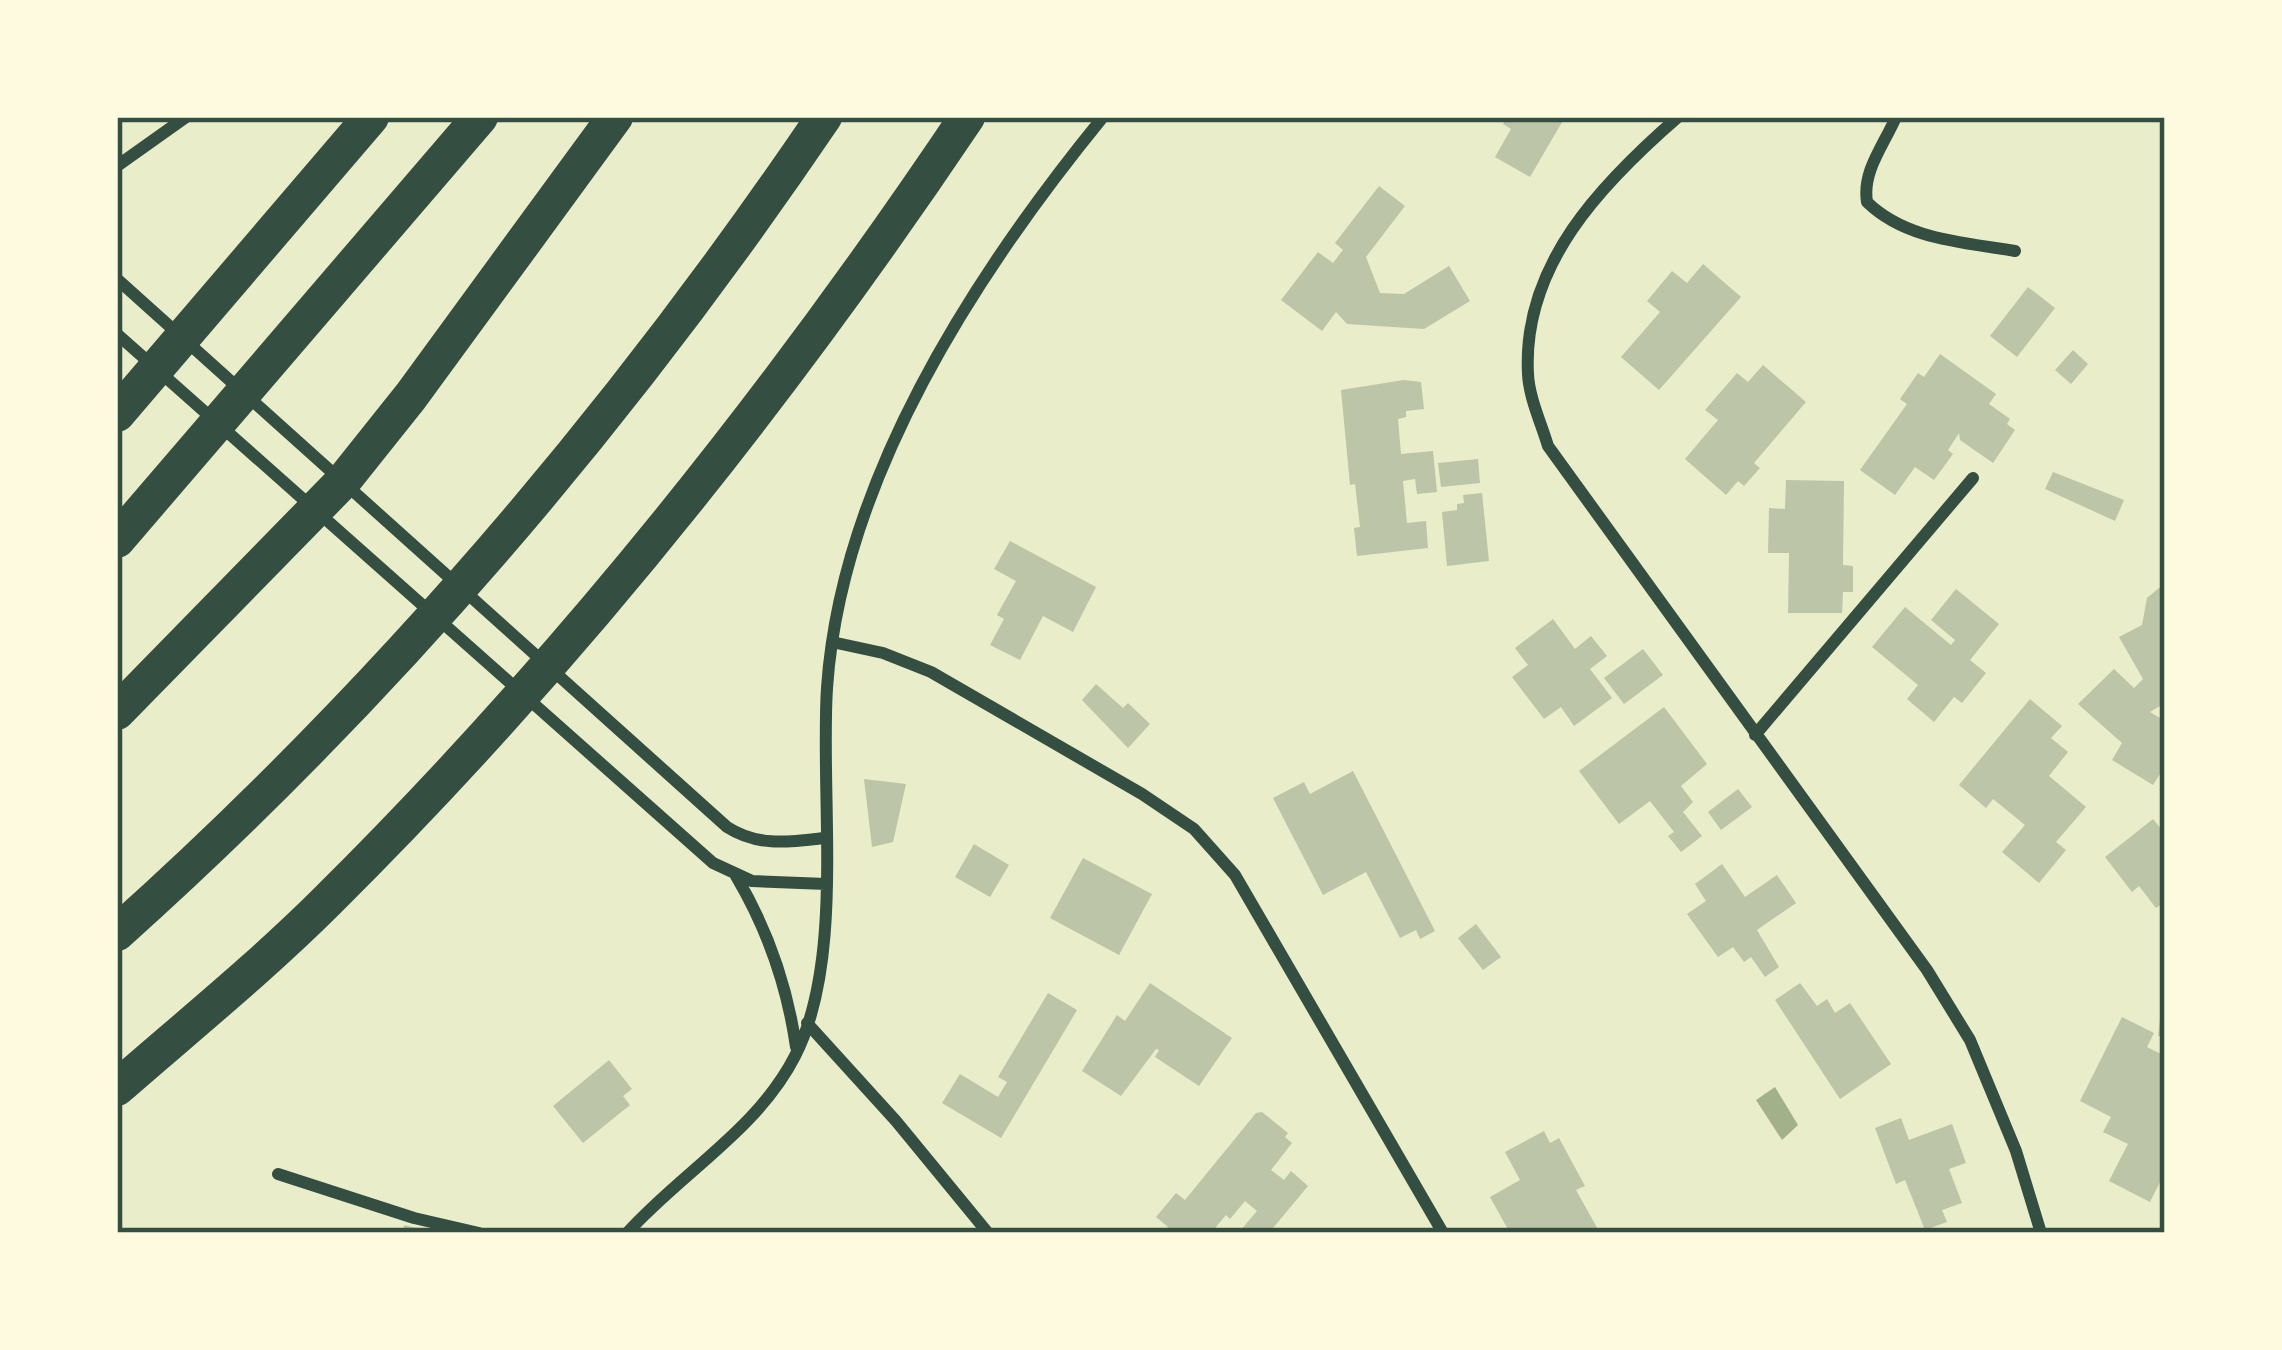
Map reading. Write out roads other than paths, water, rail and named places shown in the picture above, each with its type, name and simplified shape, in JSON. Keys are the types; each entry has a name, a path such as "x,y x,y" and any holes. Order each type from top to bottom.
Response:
{"highway":[{"path":"117,414 371,117"},
{"path":"117,540 480,117"},
{"path":"117,712 344,480 615,117"},
{"path":"117,933 194,865 532,507 678,322 824,117"},
{"path":"117,1088 324,904 428,800 623,582 830,313 967,117"}],"street":[{"path":"117,166 186,117"},
{"path":"628,1233 763,1104 796,1054 822,946 827,689 845,578 878,480 913,403 1012,236 1103,117"},
{"path":"1678,117 1593,199 1560,248 1532,311 1527,377 1548,446 1927,970 1970,1040 2016,1151 2041,1233"},
{"path":"1896,117 1870,170 1864,188 1867,202 1894,225 2015,251"},
{"path":"117,279 727,826 742,837 764,842 824,838"},
{"path":"117,334 713,863 736,876 770,884 826,884"},
{"path":"1755,735 1973,478"},
{"path":"832,642 883,653 931,672 1142,794 1194,830 1235,875 1443,1233"},
{"path":"736,876 783,978 796,1054"},
{"path":"807,1023 988,1233"},
{"path":"278,1174 414,1218 479,1233"}]}
